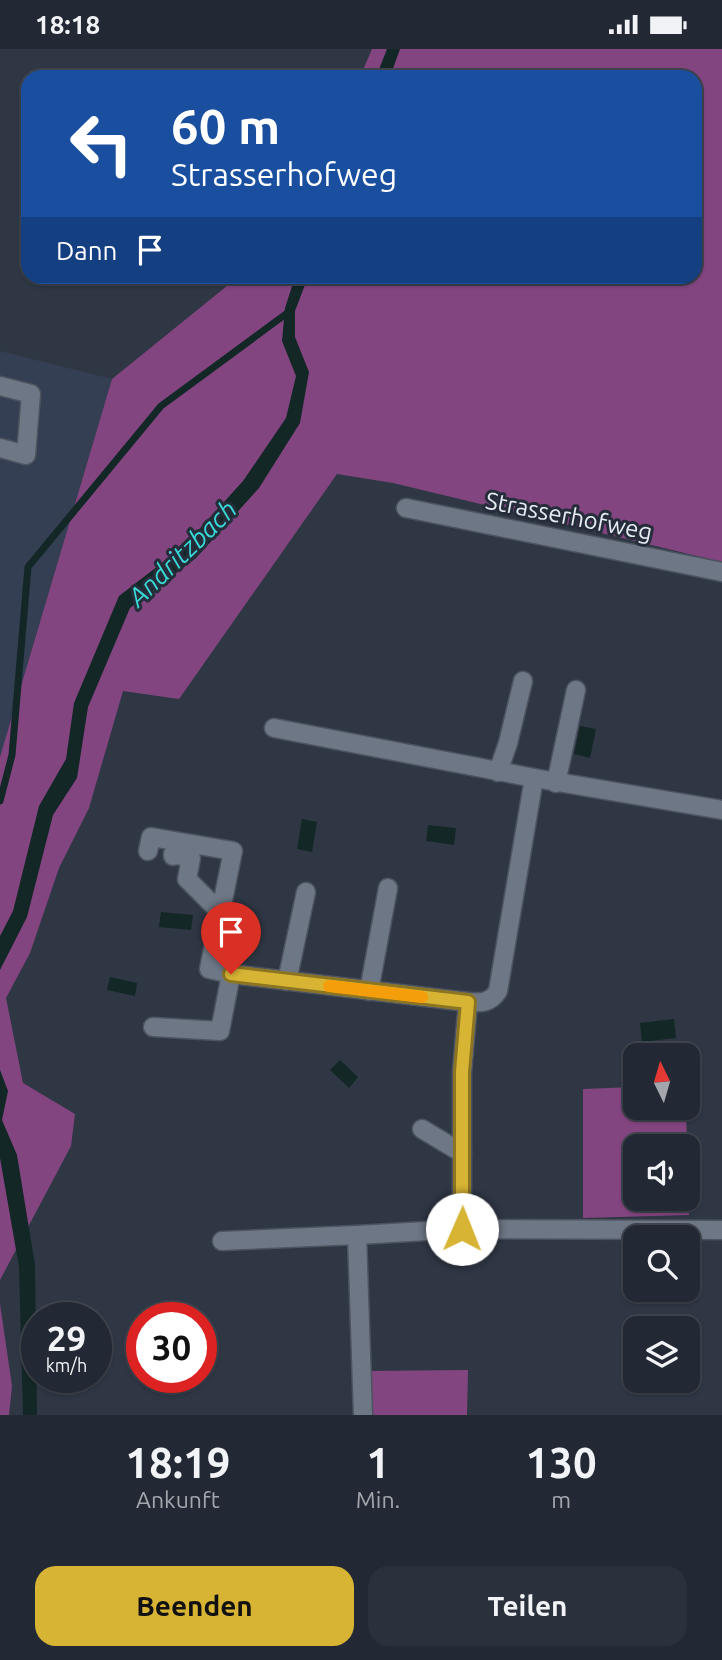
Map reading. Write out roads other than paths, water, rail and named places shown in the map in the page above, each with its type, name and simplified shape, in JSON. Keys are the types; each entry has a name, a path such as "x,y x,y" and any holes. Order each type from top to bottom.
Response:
{"street":[{"path":"0,386 31,394 26,455 0,448"},
{"name":"Strasserhofweg","path":"406,509 722,572"},
{"path":"498,772 523,681"},
{"path":"556,783 576,690"},
{"path":"274,727 556,783 722,810"},
{"path":"148,851 150,837 233,851 209,969 287,981 481,1003 492,999 498,992 534,778"},
{"path":"173,856 191,858 187,879 221,913"},
{"path":"369,991 388,888"},
{"path":"287,981 306,892"},
{"path":"153,1027 220,1031 231,974"},
{"path":"462,1229 462,1072 468,1002"},
{"path":"422,1129 462,1153"},
{"path":"222,1241 462,1229 722,1230"},
{"path":"357,1235 363,1415"}],"water":[{"path":"387,49 400,49 392,70 379,70"},
{"name":"Andritzbach","path":"293,284 305,284 295,311 295,337 309,372 300,423 259,488 196,558 130,608 88,707 77,778 53,815 27,917 0,970 0,936 13,911 39,806 66,759 74,703 119,596 184,546 243,481 286,418 296,376 282,341 285,308"},
{"path":"580,726 596,729 590,758 574,754"},
{"path":"302,819 317,822 312,852 297,849"},
{"path":"428,825 456,828 454,845 426,841"},
{"path":"161,912 193,915 191,930 159,927"},
{"path":"110,977 137,983 135,996 107,990"},
{"path":"674,1019 676,1038 642,1042 640,1023"},
{"path":"340,1060 358,1077 349,1088 330,1070"},
{"path":"0,1070 8,1091 2,1120 17,1155 35,1265 35,1302 21,1302 21,1341 19,1267 0,1158"},
{"path":"22,1393 37,1393 37,1415 23,1415"}],"waterway":[{"path":"0,801 12,755 28,567 161,406 290,311"}]}
